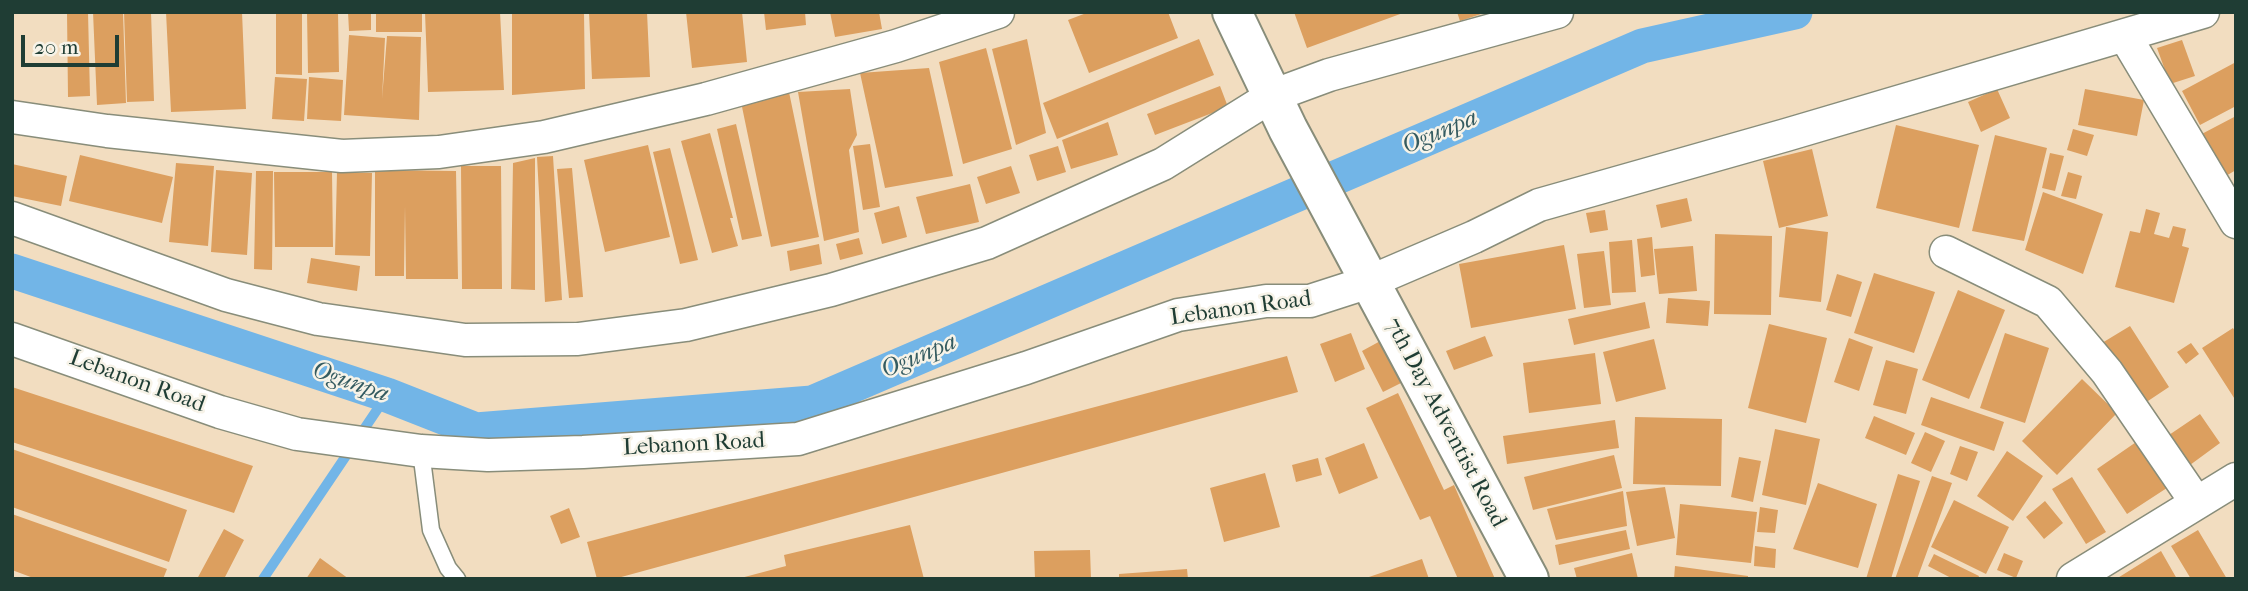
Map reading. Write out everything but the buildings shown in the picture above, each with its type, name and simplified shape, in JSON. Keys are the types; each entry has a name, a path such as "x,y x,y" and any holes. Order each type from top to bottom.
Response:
{"street":[{"path":"12,117 107,131 342,156 439,152 544,137 706,99 896,46 998,12"},
{"name":"7th Day Adventist Road","path":"1232,12 1280,113 1529,579"},
{"path":"12,218 226,295 318,319 465,340 578,339 699,322 831,290 987,243 1280,113 1329,75 1557,12"},
{"name":"Lebanon Road","path":"12,339 220,412 297,434 421,451 488,455 583,452 798,439 1026,368 1178,315 1266,301 1310,301 1365,275 1474,237 1539,205 2203,12"},
{"path":"2125,36 2236,222"},
{"path":"1946,252 2048,302 2107,372 2196,502"},
{"path":"2073,579 2236,479"}],"lane":[{"path":"421,451 431,530 448,568 457,579"}],"waterway":[{"name":"Ogunpa","path":"12,271 387,395 476,430 812,403 1642,46 1795,12"},
{"path":"263,579 387,395"}]}
